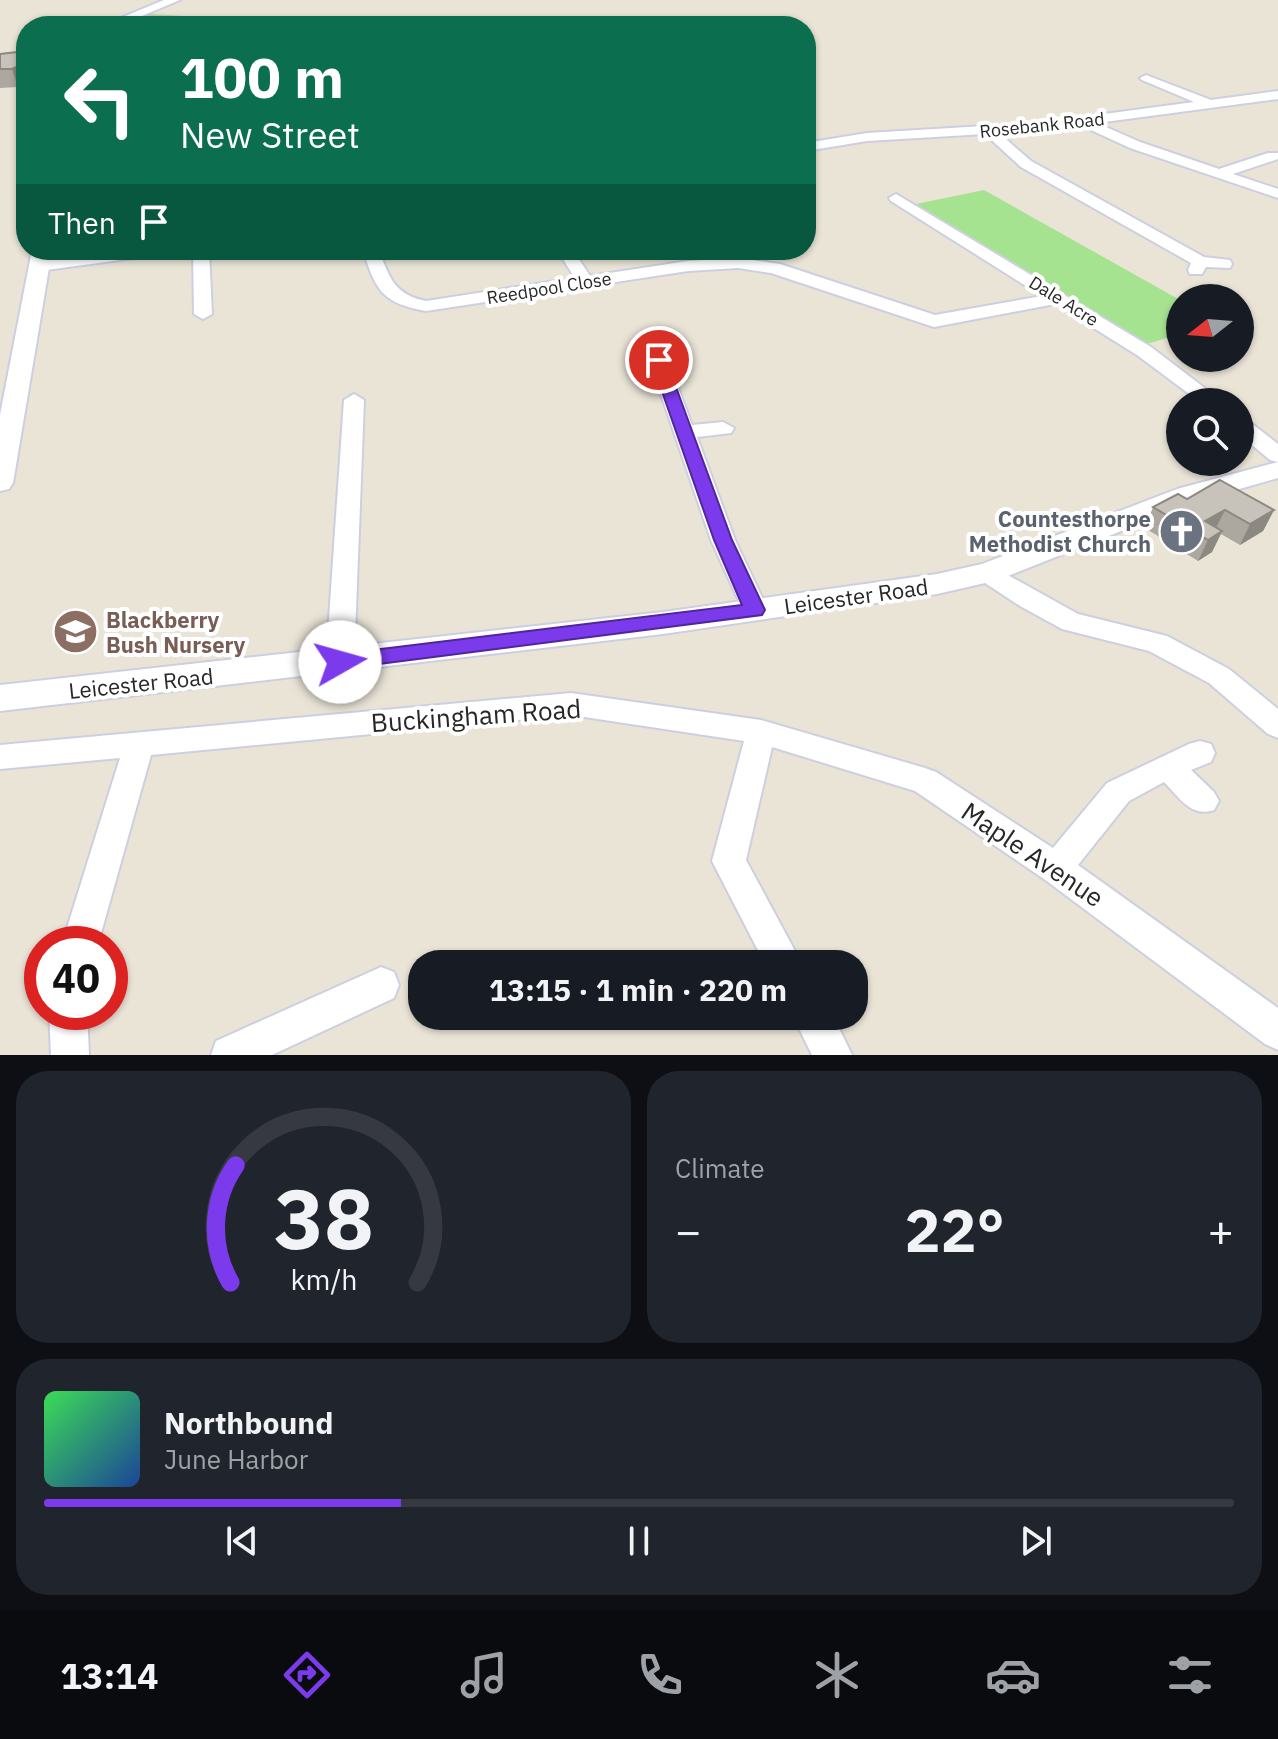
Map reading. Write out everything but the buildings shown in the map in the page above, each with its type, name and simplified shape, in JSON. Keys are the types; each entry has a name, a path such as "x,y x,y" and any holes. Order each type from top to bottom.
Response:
{"street":[{"path":"133,16 174,0"},
{"path":"1162,75 1146,78 1209,104"},
{"name":"Rosebank Road","path":"816,145 879,136 990,132 1084,122 1278,95"},
{"path":"1084,122 1135,145 1278,194"},
{"path":"990,132 1026,164 1198,265 1224,264"},
{"path":"1219,174 1273,155"},
{"name":"Dale Acre","path":"899,205 1144,351 1194,388"},
{"path":"0,483 40,260"},
{"path":"201,260 204,318"},
{"name":"Reedpool Close","path":"374,260 385,290 391,296 411,304 445,305 688,266 752,260"},
{"path":"572,260 586,282"},
{"name":"Reedpool Close","path":"767,260 934,321 1058,298"},
{"path":"652,342 723,540 755,610"},
{"path":"340,662 354,400"},
{"path":"686,432 723,428"},
{"path":"1254,435 1278,455"},
{"name":"Leicester Road","path":"0,698 340,662 937,584 988,573 1187,495 1278,470"},
{"path":"988,573 1029,600 1071,622 1157,643 1182,656 1219,676 1278,726"},
{"name":"Buckingham Road","path":"0,757 571,704 761,732"},
{"path":"761,732 729,861 777,950"},
{"name":"Maple Avenue","path":"761,732 925,781 1056,868 1278,1031"},
{"path":"85,926 140,742"},
{"path":"1056,868 1118,792 1167,766 1200,753"},
{"path":"1167,766 1203,801"},
{"path":"230,1055 381,985"},
{"path":"69,1030 70,1055"},
{"path":"820,1030 833,1055"}],"green space":[{"path":"135,13 183,16 130,16"},
{"path":"984,190 1166,292 1166,338 1147,344 916,204"}],"place":[{"name":"Countesthorpe Methodist Church","path":"1182,531"},
{"name":"Blackberry Bush Nursery","path":"75,632"}],"route":[{"path":"340,662 755,610 723,540 659,360"}]}
